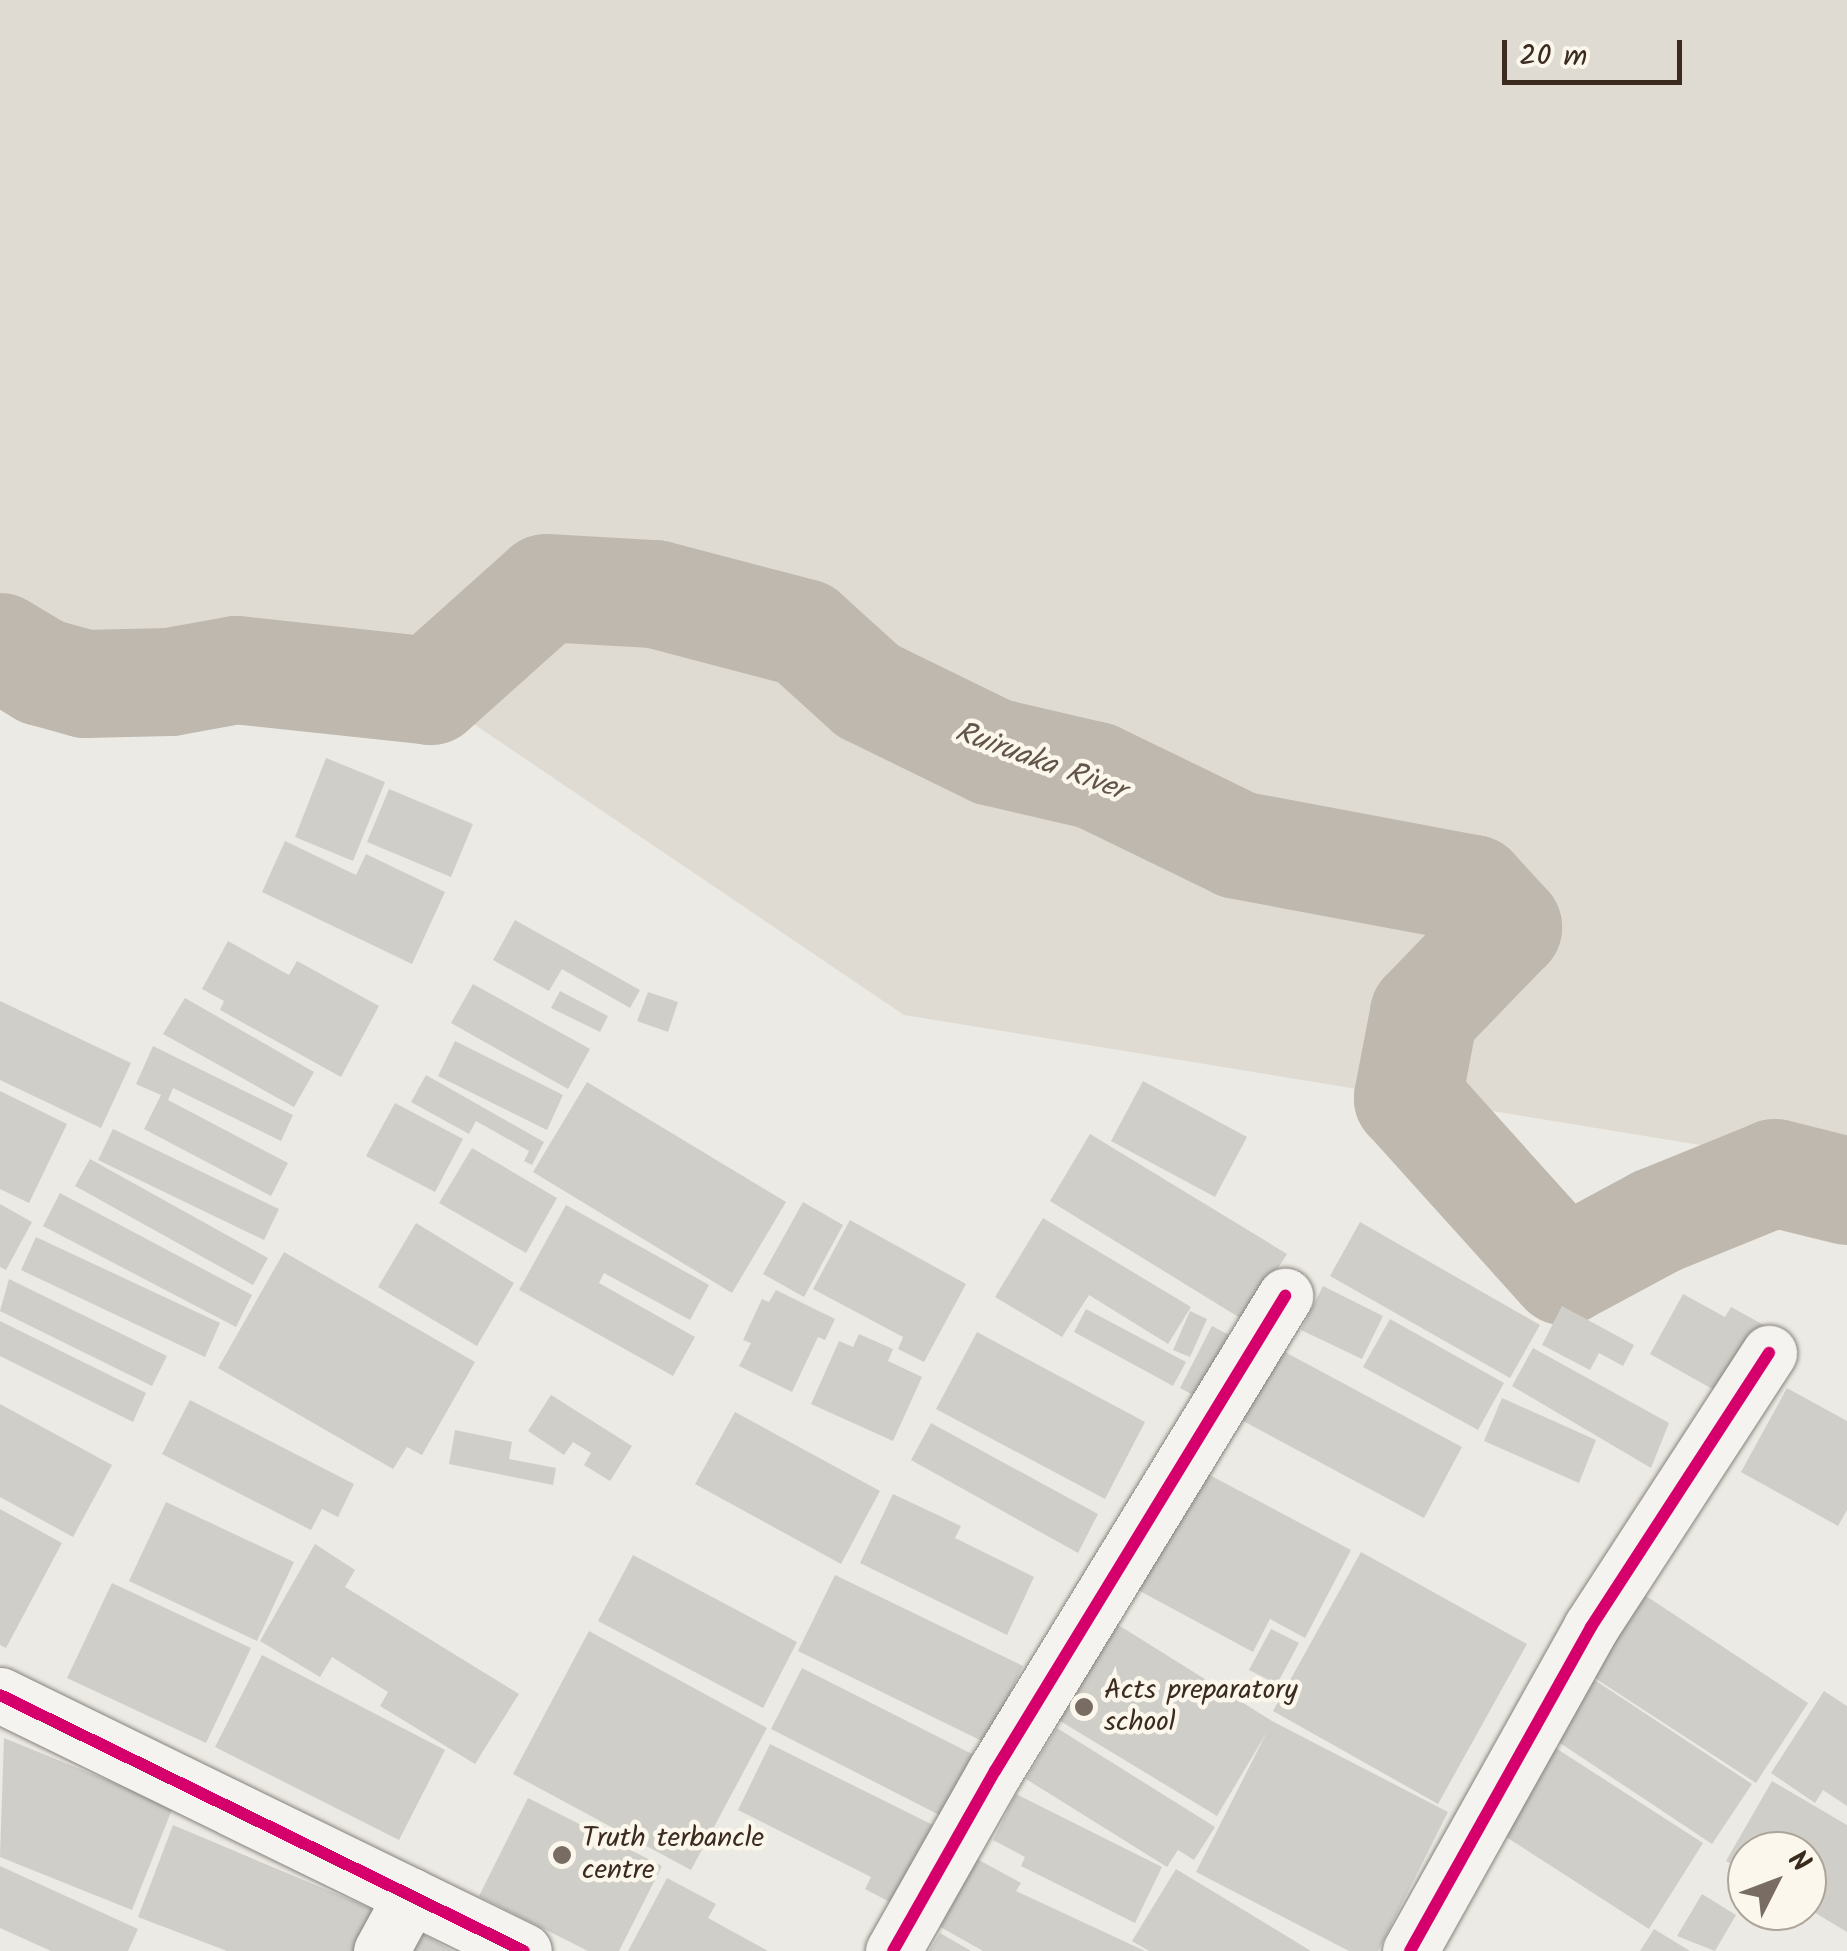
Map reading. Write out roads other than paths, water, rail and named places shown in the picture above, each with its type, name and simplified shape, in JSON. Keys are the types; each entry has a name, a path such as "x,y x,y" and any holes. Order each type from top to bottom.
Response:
{"street":[{"path":"893,1951 995,1771 1286,1296"},
{"path":"1410,1951 1591,1628 1769,1353"},
{"path":"6,1713 524,1951"},
{"path":"380,1951 411,1896"}],"waterway":[{"name":"Ruiruaka River","path":"0,647 42,672 85,684 170,682 236,670 431,691 546,588 655,594 804,633 868,691 993,752 1096,776 1238,845 1473,889 1508,927 1424,1014 1408,1098 1564,1271 1657,1221 1775,1173 1847,1191"}],"place":[{"name":"Acts preparatory school","path":"1084,1707"},
{"name":"Truth terbancle centre","path":"562,1855"}]}
